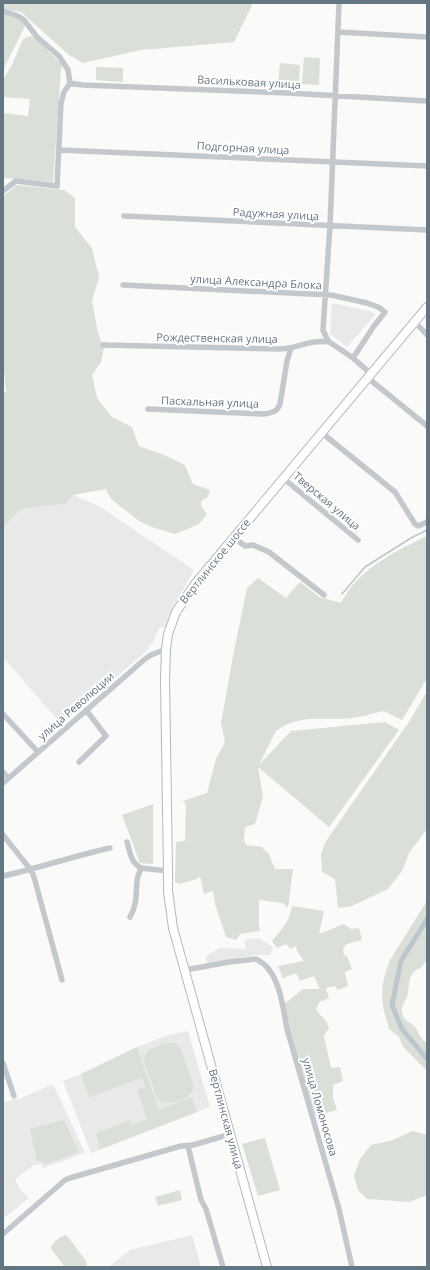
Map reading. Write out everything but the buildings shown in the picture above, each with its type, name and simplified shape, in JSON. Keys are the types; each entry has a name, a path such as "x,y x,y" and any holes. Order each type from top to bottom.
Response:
{"main road":[{"name":"Вертлинское шоссе","path":"185,970 170,913 168,871 165,686 166,649 170,628 180,605 195,584 427,308"},
{"name":"Вертлинская улица","path":"185,970 267,1267"}],"street":[{"path":"339,3 330,226 323,330 324,335 329,342 353,358 370,376 427,426"},
{"path":"3,11 18,16 24,20 37,37 59,56 68,70 70,83 62,97 57,186 16,181 3,192"},
{"path":"338,32 427,36"},
{"name":"Васильковая улица","path":"70,83 82,85 427,101"},
{"name":"Подгорная улица","path":"59,150 427,166"},
{"name":"Радужная улица","path":"124,216 427,230"},
{"name":"улица Александра Блока","path":"123,285 326,295 367,303 378,307 385,312 353,358"},
{"path":"415,322 427,335"},
{"name":"Рождественская улица","path":"103,346 279,349 291,348 311,341 320,340 329,342"},
{"name":"Пасхальная улица","path":"148,409 263,414 274,412 279,408 287,360 291,348"},
{"path":"322,432 395,492 415,524 418,526 427,522"},
{"name":"Тверская улица","path":"283,478 358,540"},
{"path":"233,537 245,546 253,545 269,552 324,594"},
{"name":"улица Революции","path":"3,783 151,655 166,649"},
{"path":"79,762 106,736 86,710"},
{"path":"3,714 38,752"},
{"path":"3,772 8,778"},
{"path":"3,835 31,870 34,877 62,980"},
{"path":"127,842 136,866 141,868 168,871"},
{"path":"3,876 31,870 77,855 110,848"},
{"path":"130,917 136,902 137,880 141,868"},
{"name":"улица Ломоносова","path":"185,970 222,963 256,959 266,965 276,983 278,990 339,1209 352,1267"},
{"path":"3,1063 14,1096"},
{"path":"3,1234 65,1180 181,1146 188,1146 231,1134"},
{"path":"188,1146 201,1200 206,1209 223,1267"}],"shaded area":[{"path":"3,3 253,3 234,42 141,50 83,63 69,55 21,12 3,9"},
{"path":"3,13 20,19 25,26 3,70"},
{"path":"30,36 36,39 63,65 61,69 53,182 3,178 3,113 28,116 30,99 3,97 3,80 12,65 23,39"},
{"path":"304,57 320,58 319,85 302,84"},
{"path":"280,63 300,65 299,87 278,85"},
{"path":"96,67 123,68 123,82 96,80"},
{"path":"17,185 64,190 75,198 75,227 92,248 99,277 92,301 98,333 104,348 101,362 92,375 97,398 112,417 132,427 139,446 164,455 185,465 193,484 210,490 208,497 201,501 201,506 207,514 199,524 175,534 152,527 139,521 111,499 106,489 73,495 65,504 21,509 3,527 3,392 6,392 3,359 3,196"},
{"path":"332,303 369,311 376,314 347,347 330,334"},
{"path":"73,495 99,506 194,570 169,615 165,628 160,627 153,642 148,648 149,649 61,724 3,657 3,527 21,509"},
{"path":"427,536 427,678 402,720 384,711 351,718 303,720 285,725 276,731 259,765 291,731 385,722 399,730 329,827 258,767 263,796 255,824 245,827 244,840 246,845 262,847 269,854 275,869 293,869 288,908 283,903 259,900 260,931 240,934 236,940 226,937 215,904 213,891 204,894 200,876 197,879 179,884 175,882 176,842 185,841 186,805 183,801 207,793 216,759 225,742 221,723 247,588 258,578 286,598 300,582 319,597 341,603 356,581 365,573 395,552"},
{"path":"427,691 427,829 409,853 402,871 388,889 352,906 338,908 335,879 322,872 321,854 326,841 409,722"},
{"path":"153,804 153,864 140,863 122,815"},
{"path":"427,901 427,961 421,968 413,972 411,976 402,1015 404,1019 414,1026 427,1043 427,1071 403,1047 399,1037 389,1029 384,1013 382,991 390,960"},
{"path":"292,906 324,911 319,934 344,924 351,929 359,928 362,940 347,944 343,948 344,955 347,956 352,969 345,972 348,986 338,990 335,986 326,988 329,998 319,1002 316,1010 326,1021 329,1028 324,1036 331,1068 340,1067 343,1081 333,1085 333,1098 337,1110 315,1116 292,1039 284,1004 303,989 320,989 314,976 300,981 296,973 283,978 278,966 304,961 297,951 296,946 290,949 286,944 277,948 272,941 287,921"},
{"path":"258,938 273,947 270,955 256,955 207,963 206,956 220,948 246,949 244,941"},
{"path":"188,1031 210,1107 91,1153 63,1081 137,1047 168,1035"},
{"path":"164,1043 175,1043 180,1047 194,1087 188,1096 173,1102 157,1099 143,1059 149,1050"},
{"path":"137,1047 159,1110 192,1097 197,1112 99,1150 97,1133 130,1120 132,1125 147,1119 137,1090 145,1087 142,1078 89,1097 81,1074"},
{"path":"53,1084 85,1153 43,1168 41,1164 34,1165 15,1179 20,1189 29,1198 3,1219 3,1103 14,1099 19,1099"},
{"path":"64,1120 79,1152 46,1164 41,1161 37,1161 30,1129"},
{"path":"413,1131 427,1135 427,1195 409,1202 367,1199 358,1190 354,1176 360,1159 371,1145 390,1141"},
{"path":"265,1138 280,1190 258,1196 242,1144"},
{"path":"180,1190 182,1200 158,1206 155,1197"},
{"path":"65,1235 86,1261 86,1267 65,1267 52,1250 51,1247 53,1243"},
{"path":"192,1235 201,1267 109,1267 130,1250"}],"waterway":[{"path":"342,594 365,567 411,538 427,530"},
{"path":"427,919 401,961 392,1005 402,1029 427,1059"}]}
